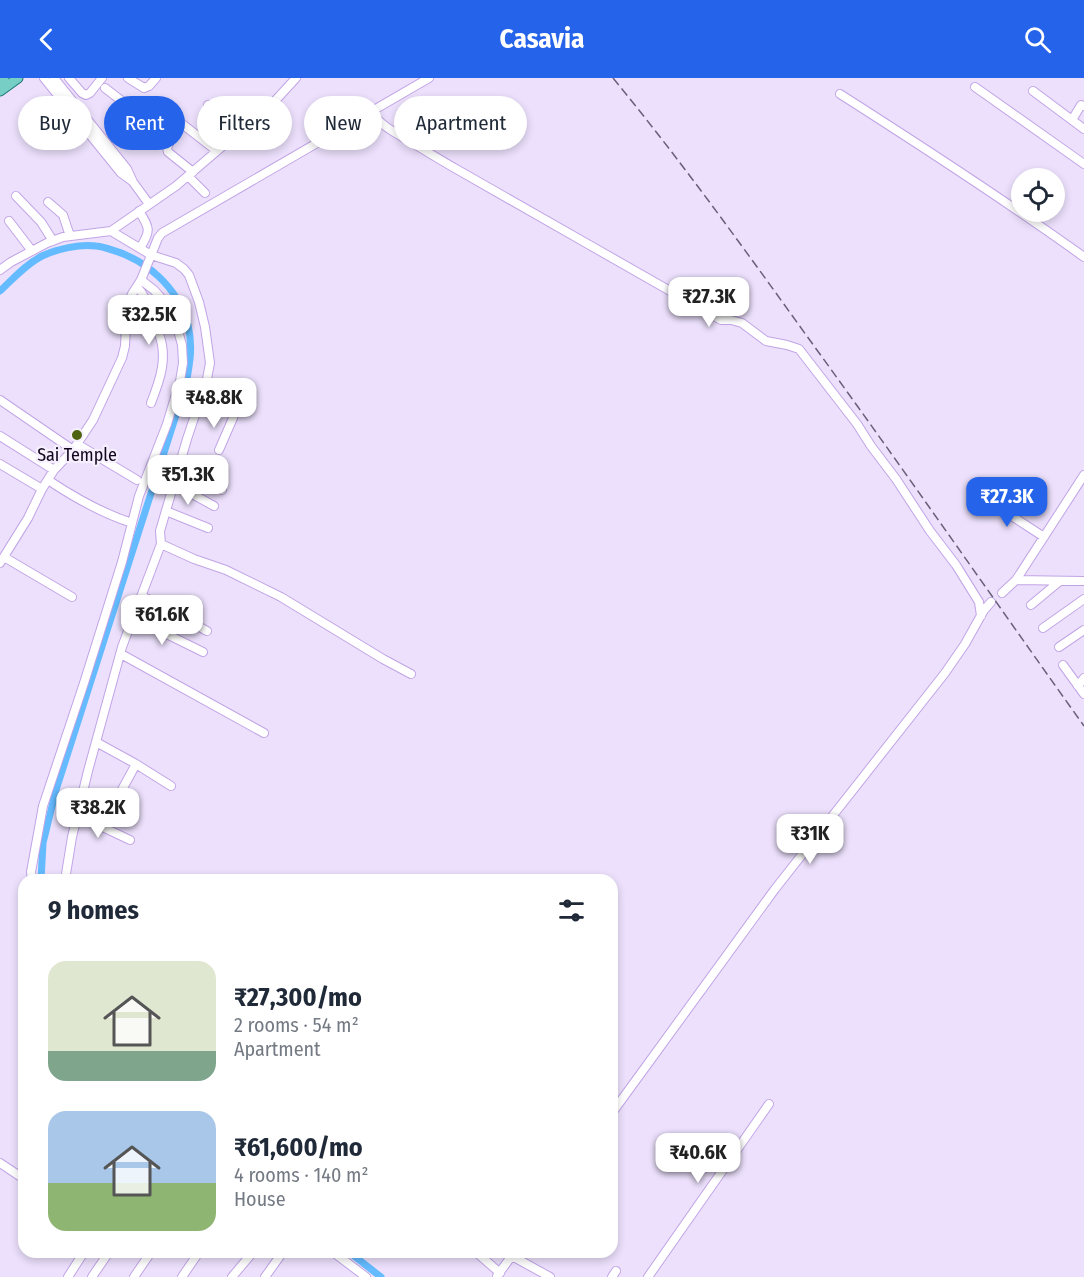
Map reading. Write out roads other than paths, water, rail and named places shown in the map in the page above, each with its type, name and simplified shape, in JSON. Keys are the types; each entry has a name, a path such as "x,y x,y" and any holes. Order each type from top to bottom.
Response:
{"main road":[{"path":"0,81 4,78"},
{"path":"0,91 18,78"}],"street":[{"path":"44,78 128,169 133,182 149,204"},
{"path":"54,78 95,135"},
{"path":"69,78 86,95 102,78"},
{"path":"128,78 144,88 156,78"},
{"path":"279,96 296,78"},
{"path":"382,106 429,78"},
{"path":"975,87 1084,164"},
{"path":"105,88 171,139 167,148 168,152 205,193"},
{"path":"1033,91 1084,129"},
{"path":"840,94 968,176 1084,257"},
{"path":"1071,120 1082,105 1084,106"},
{"path":"382,123 427,152 721,321 731,320 742,323 766,340 799,349 857,424 956,565 979,602 981,616"},
{"path":"1,266 53,241 70,236 111,231 176,186 217,151 185,126"},
{"path":"72,597 2,560 54,470 75,447 93,420 122,358 126,346 127,306 141,280 158,238 162,233 305,150"},
{"path":"16,196 41,222 53,241"},
{"path":"48,202 63,215 70,236"},
{"path":"139,211 147,222 149,232 140,248"},
{"path":"9,221 32,251"},
{"path":"66,874 77,815 96,742 121,654 162,544 160,531 210,363 205,327 189,275 176,263 150,259 140,248 111,231"},
{"path":"141,280 151,318 159,334 164,353 162,372 151,404"},
{"path":"31,874 43,806 122,562 139,496 167,423 180,381 183,363 182,345 170,308 154,290 141,280"},
{"path":"0,400 75,447 137,480"},
{"path":"219,450 233,418"},
{"path":"0,436 54,470"},
{"path":"180,461 222,490"},
{"path":"0,464 42,489"},
{"path":"1002,593 1016,580 1084,474"},
{"path":"48,480 61,489 132,523"},
{"path":"174,484 214,506"},
{"path":"984,498 1044,537"},
{"path":"166,511 208,528"},
{"path":"162,544 194,559 226,570 281,597 411,674"},
{"path":"1016,580 1084,581"},
{"path":"1031,605 1061,581"},
{"path":"142,596 207,631"},
{"path":"1043,628 1084,599"},
{"path":"618,1105 775,889 945,673 965,644 984,609 991,602"},
{"path":"161,631 171,611"},
{"path":"134,618 203,652"},
{"path":"1059,648 1084,630"},
{"path":"121,654 264,733"},
{"path":"1063,665 1084,694"},
{"path":"1078,686 1084,678"},
{"path":"96,742 171,786"},
{"path":"106,819 136,764"},
{"path":"81,798 104,808"},
{"path":"77,815 130,840"},
{"path":"648,1277 769,1104"},
{"path":"0,1163 18,1175"},
{"path":"68,1277 80,1258"},
{"path":"92,1277 105,1258"},
{"path":"134,1277 147,1258"},
{"path":"182,1277 194,1258"},
{"path":"232,1277 248,1258"},
{"path":"265,1277 279,1258"},
{"path":"341,1258 366,1277"},
{"path":"482,1258 498,1275 510,1258"},
{"path":"519,1258 545,1276"}],"waterway":[{"path":"0,291 25,267 42,256 75,246 101,247 136,260 159,276 177,298 183,311 188,325 191,347 186,384 56,790 43,843 41,874"},
{"path":"357,1258 381,1277"}],"railway":[{"path":"613,78 761,272 1084,726"}],"place":[{"name":"Sai Temple","path":"77,435"}]}
